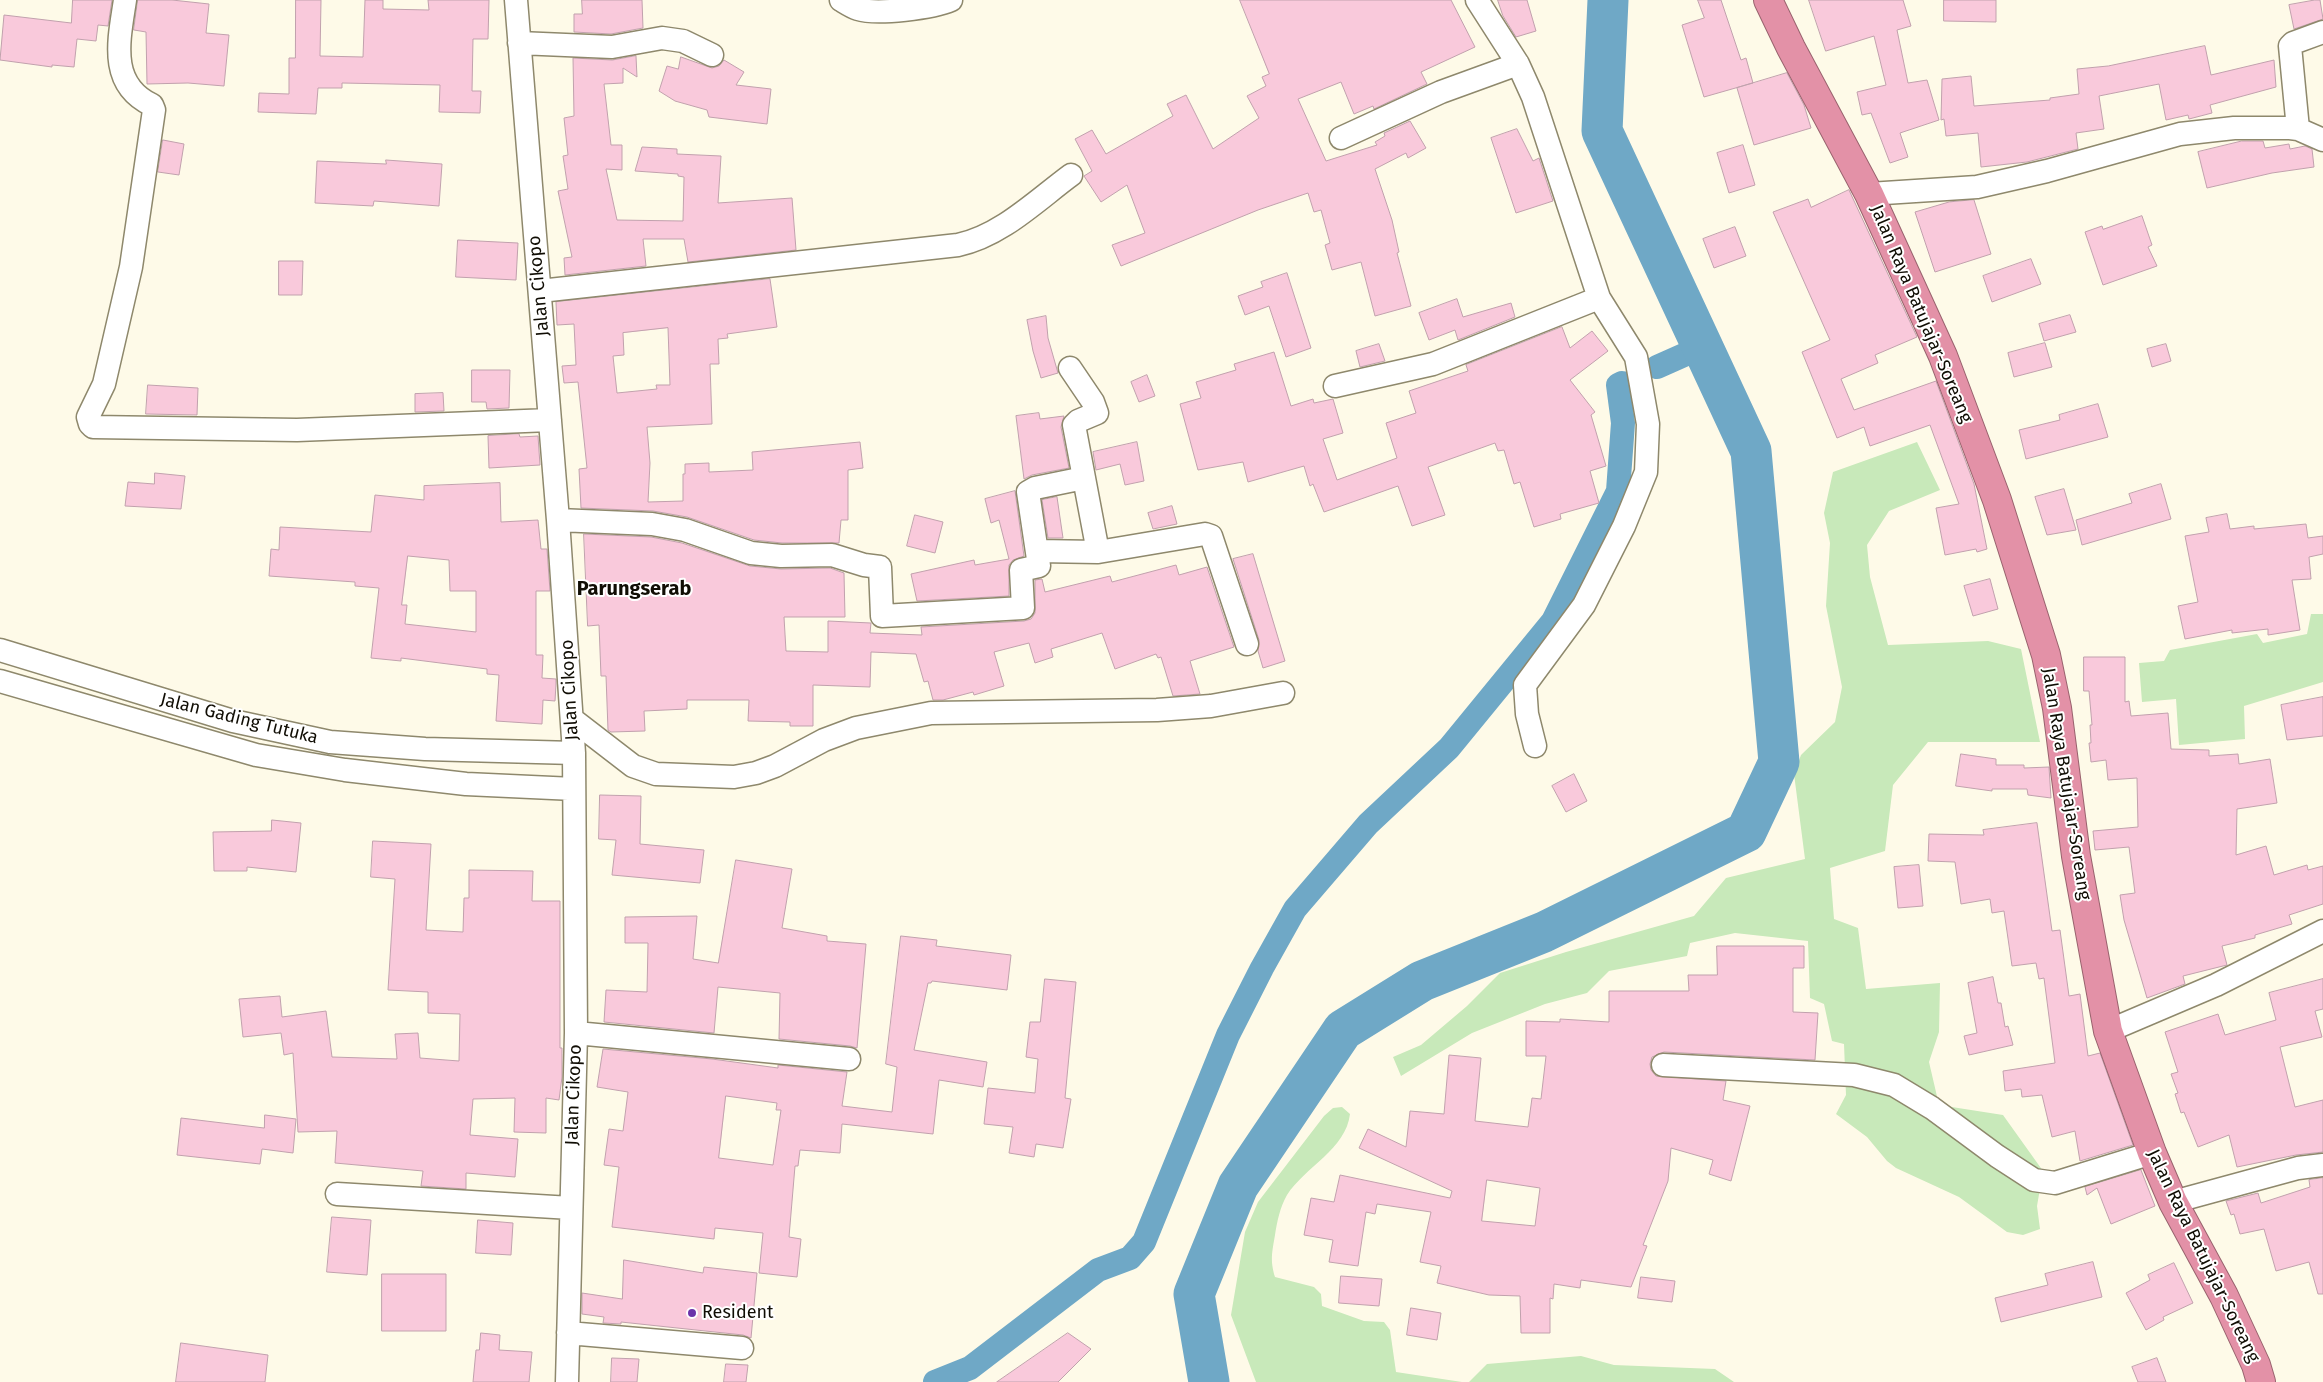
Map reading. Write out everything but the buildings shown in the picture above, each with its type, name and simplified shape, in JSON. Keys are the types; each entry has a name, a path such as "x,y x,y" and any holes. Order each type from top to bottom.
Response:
{"highway":[{"name":"Jalan Raya Batujajar-Soreang","path":"1768,0 1791,48 1869,194 1943,356 1997,500 2046,655 2058,708 2076,856 2108,1031 2152,1153 2173,1202 2224,1296 2262,1382"}],"street":[{"path":"125,0 119,43 123,73 133,93 139,99 152,106 154,110 131,267 104,384 88,417 90,424 93,426 296,430 550,420"},
{"name":"Jalan Cikopo","path":"516,0 558,520 574,753 576,1033 568,1382"},
{"path":"841,0 859,9 894,10 943,3 951,0"},
{"path":"1477,0 1518,64 1533,98 1600,298 1636,357 1648,424 1646,472 1624,526 1584,605 1525,685 1526,714 1535,746"},
{"path":"2298,129 2290,46 2293,43 2323,32"},
{"path":"519,43 612,47 662,38 683,41 712,55"},
{"path":"1341,138 1441,92 1518,64"},
{"path":"1869,194 1977,187 2047,171 2180,134 2234,128 2298,129 2323,140"},
{"path":"540,291 958,245 977,241 993,232 1071,174"},
{"path":"1334,386 1433,364 1600,298"},
{"path":"1070,368 1093,402 1097,414 1078,421 1074,425 1098,552"},
{"path":"558,520 652,524 685,530 751,553 781,556 832,555 864,565 880,567 882,616 1023,608 1022,570 1039,566 1028,492 1035,488 1084,478"},
{"path":"1038,551 1098,552 1206,534 1211,536 1247,644"},
{"name":"Jalan Gading Tutuka","path":"0,650 233,721 330,742 425,749 574,753"},
{"name":"Jalan Gading Tutuka","path":"0,681 256,755 345,770 466,784 574,789"},
{"path":"572,719 634,766 645,771 656,774 734,777 756,774 824,740 856,728 931,713 1157,710 1211,706 1283,693"},
{"path":"2108,1031 2216,985 2323,931"},
{"path":"576,1033 849,1059"},
{"path":"1663,1065 1854,1075 1894,1085 1932,1108 1997,1156 2034,1180 2055,1183 2152,1153"},
{"path":"2173,1202 2298,1168 2323,1165"},
{"path":"337,1194 571,1208"},
{"path":"568,1333 742,1348"}],"green space":[{"path":"1917,442 1940,490 1889,511 1867,545 1870,577 1888,645 1988,641 2021,649 2040,742 1928,742 1893,785 1885,851 1830,868 1834,919 1858,928 1866,989 1940,983 1939,1032 1929,1062 1939,1105 2003,1115 2043,1171 2037,1206 2040,1229 2023,1235 2007,1232 1959,1197 1896,1168 1887,1161 1867,1137 1836,1114 1846,1095 1844,1044 1832,1041 1824,1004 1810,998 1808,941 1735,933 1690,943 1687,956 1609,971 1587,993 1545,1004 1472,1033 1401,1076 1393,1057 1421,1045 1467,1006 1500,973 1566,952 1694,916 1726,878 1805,859 1794,774 1801,755 1835,722 1842,687 1826,606 1830,543 1824,513 1833,472"},
{"path":"2311,614 2323,614 2323,682 2244,706 2245,739 2179,745 2176,699 2142,702 2139,663 2164,661 2170,650 2257,634 2263,643 2307,634"},
{"path":"1342,1107 1350,1114 1347,1126 1341,1137 1333,1148 1295,1185 1282,1204 1272,1252 1272,1266 1275,1277 1314,1287 1321,1294 1322,1306 1364,1321 1384,1322 1390,1330 1396,1372 1462,1382 1256,1382 1231,1315 1245,1232 1258,1202 1324,1116 1333,1108"},
{"path":"1581,1356 1614,1365 1715,1369 1734,1382 1469,1382 1487,1364"}],"waterway":[{"path":"1209,1382 1194,1294 1238,1186 1343,1030 1422,981 1544,932 1746,832 1779,762 1751,451 1602,131 1608,0"},
{"path":"1657,367 1702,347"},
{"path":"935,1382 970,1368 1098,1270 1130,1258 1144,1242 1228,1035 1295,909 1368,824 1449,748 1553,621 1618,491 1623,423 1618,385 1622,383"}],"place":[{"name":"Resident","path":"692,1313"}],"district":[{"name":"Parungserab","path":"634,589"}]}
